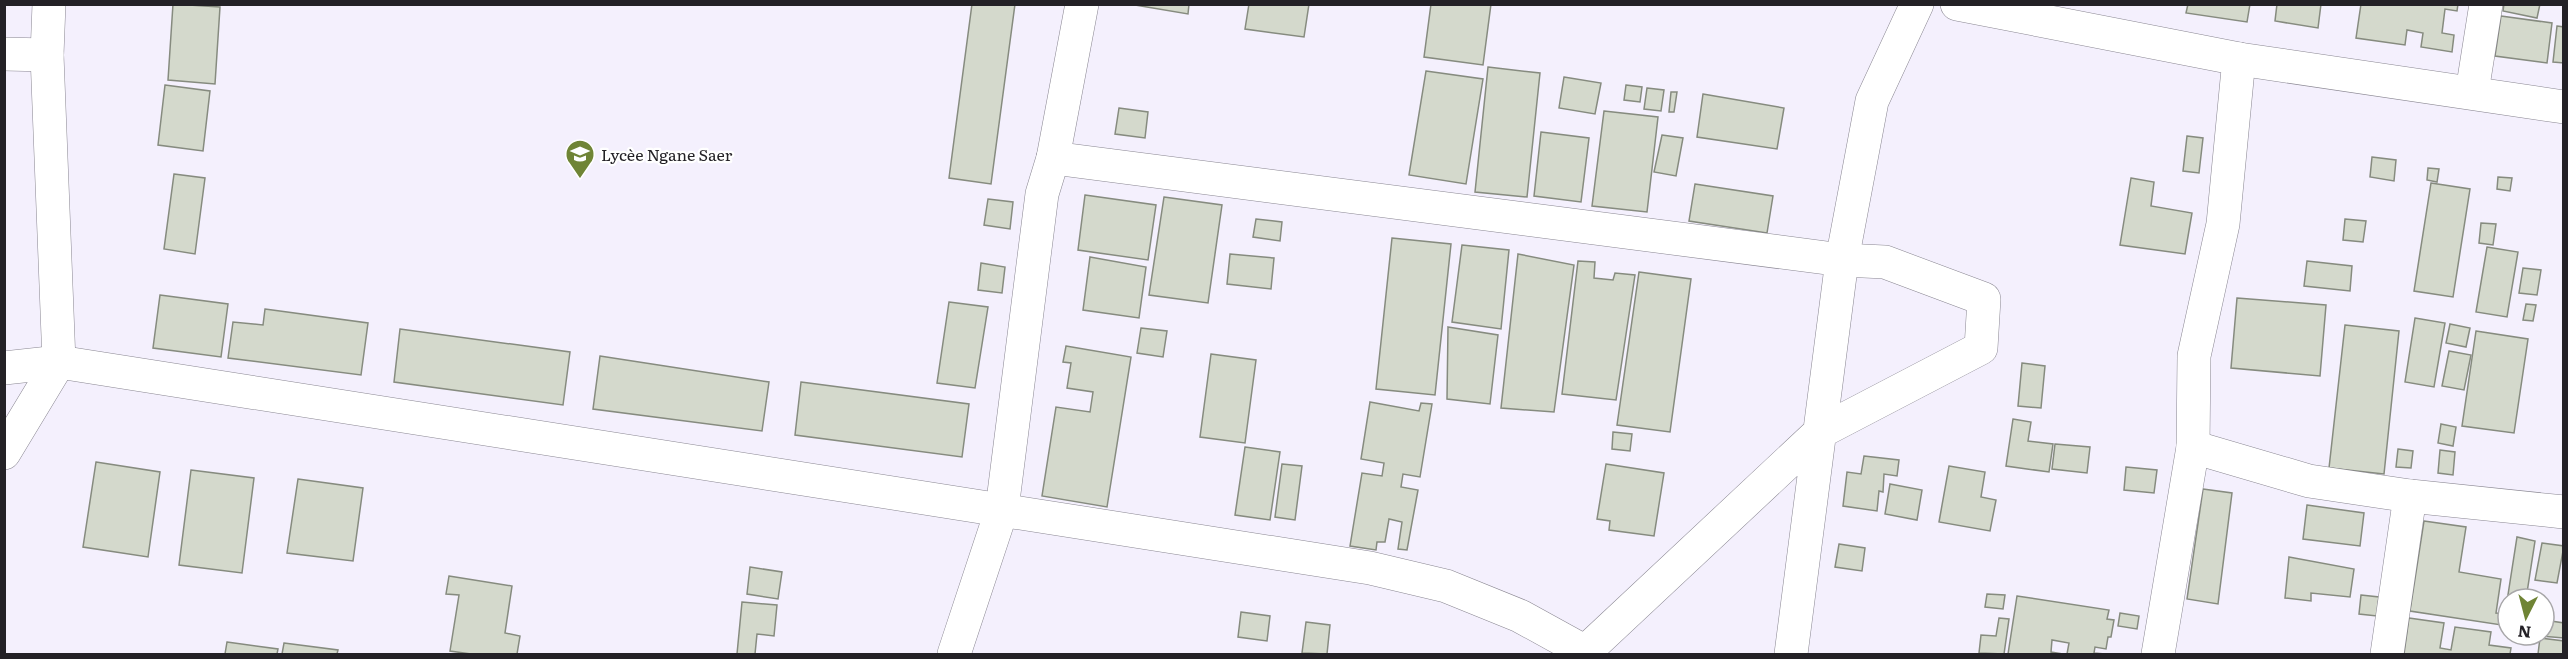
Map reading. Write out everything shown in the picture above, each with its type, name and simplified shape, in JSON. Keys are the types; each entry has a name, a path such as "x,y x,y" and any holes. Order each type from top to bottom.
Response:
{"street":[{"path":"4,453 59,362 47,55 49,4"},
{"path":"954,654 1002,509 1042,194 1053,158 1082,4"},
{"path":"1791,654 1842,260 1872,101 1917,4"},
{"path":"1958,4 2239,59 2564,107"},
{"path":"2472,92 2486,4"},
{"path":"4,54 47,55"},
{"path":"2158,654 2193,447 2194,356 2223,224 2239,59"},
{"path":"4,368 59,362 1370,568 1436,583 1520,616 1587,653 1820,432 1981,348 1984,299 1885,262 1842,260 1053,158"},
{"path":"2193,447 2309,481 2410,496 2564,512"},
{"path":"2387,654 2410,496"}],"building":[{"path":"173,4 220,7 215,84 168,80"},
{"path":"972,4 1015,4 991,184 949,178"},
{"path":"1129,4 1189,4 1188,14"},
{"path":"1249,4 1309,4 1304,37 1245,29"},
{"path":"1431,4 1491,4 1483,65 1424,57"},
{"path":"2188,4 2250,4 2247,22 2186,13"},
{"path":"2277,4 2321,4 2318,28 2275,21"},
{"path":"2361,4 2458,4 2457,11 2445,9 2442,33 2454,35 2452,52 2421,47 2423,33 2407,30 2405,45 2356,38"},
{"path":"2504,4 2540,4 2537,18 2503,11"},
{"path":"2501,16 2552,23 2547,63 2495,56"},
{"path":"2557,26 2564,27 2564,63 2553,62"},
{"path":"1488,67 1540,73 1527,197 1475,192"},
{"path":"1426,71 1483,79 1466,184 1409,175"},
{"path":"1564,77 1601,83 1595,114 1559,108"},
{"path":"165,85 210,91 203,151 158,145"},
{"path":"1626,85 1642,87 1640,102 1624,100"},
{"path":"1647,88 1664,90 1661,111 1644,109"},
{"path":"1671,92 1677,92 1674,112 1669,112"},
{"path":"1703,94 1784,108 1777,149 1697,137"},
{"path":"1119,108 1148,112 1145,138 1115,134"},
{"path":"1604,111 1658,117 1647,212 1592,206"},
{"path":"1541,132 1589,138 1581,202 1534,196"},
{"path":"1662,135 1683,138 1676,176 1654,172"},
{"path":"2187,136 2203,138 2199,173 2183,171"},
{"path":"2372,157 2396,160 2394,181 2370,177"},
{"path":"2428,168 2439,169 2437,182 2427,180"},
{"path":"174,174 205,178 195,254 164,249"},
{"path":"2498,177 2512,178 2510,191 2497,189"},
{"path":"2131,178 2154,182 2151,206 2192,213 2185,254 2120,245"},
{"path":"2431,183 2470,189 2453,297 2414,291"},
{"path":"1695,184 1773,196 1767,233 1689,221"},
{"path":"1085,195 1156,205 1148,260 1078,250"},
{"path":"1164,197 1222,205 1208,303 1149,295"},
{"path":"988,199 1013,202 1010,229 984,225"},
{"path":"1256,219 1282,222 1280,241 1253,237"},
{"path":"2345,219 2366,221 2363,242 2343,240"},
{"path":"2481,223 2496,224 2493,245 2479,243"},
{"path":"1392,238 1451,244 1435,395 1376,389"},
{"path":"1462,245 1509,250 1501,329 1452,322"},
{"path":"2487,247 2518,252 2507,317 2476,312"},
{"path":"1230,254 1274,258 1271,289 1227,284"},
{"path":"1518,254 1574,265 1554,412 1501,408"},
{"path":"1090,257 1146,267 1139,318 1083,310"},
{"path":"1578,261 1595,262 1594,278 1613,280 1615,273 1635,275 1616,400 1562,394"},
{"path":"2307,261 2352,266 2350,291 2304,286"},
{"path":"981,263 1005,267 1002,293 978,290"},
{"path":"2523,268 2541,270 2537,295 2519,293"},
{"path":"1639,272 1691,279 1670,432 1617,425"},
{"path":"160,295 228,304 221,357 153,348"},
{"path":"2237,298 2326,305 2320,376 2231,368"},
{"path":"949,302 988,307 975,388 937,383"},
{"path":"2526,304 2536,305 2533,321 2523,320"},
{"path":"265,309 368,323 361,375 228,358 233,322 263,325"},
{"path":"2415,318 2445,323 2434,387 2405,382"},
{"path":"2450,324 2470,328 2466,347 2446,343"},
{"path":"2345,325 2399,331 2384,474 2329,468"},
{"path":"1448,327 1498,335 1490,404 1447,399"},
{"path":"1141,328 1167,331 1163,357 1137,353"},
{"path":"400,329 570,352 563,405 394,382"},
{"path":"2476,331 2528,339 2514,433 2462,426"},
{"path":"1066,346 1131,357 1107,507 1042,496 1056,407 1090,412 1093,392 1067,388 1071,363 1063,362"},
{"path":"2449,351 2471,355 2464,390 2442,386"},
{"path":"1211,354 1256,360 1245,443 1200,437"},
{"path":"600,356 769,382 762,431 593,409"},
{"path":"2022,363 2045,366 2041,408 2018,406"},
{"path":"801,382 969,404 962,457 795,435"},
{"path":"1370,402 1419,411 1421,403 1432,404 1420,477 1403,474 1401,487 1418,490 1407,550 1398,549 1402,522 1389,519 1385,542 1377,542 1376,550 1350,546 1362,473 1382,476 1384,463 1361,459"},
{"path":"2013,419 2031,422 2028,441 2053,444 2049,472 2006,466"},
{"path":"2441,424 2456,427 2453,446 2438,443"},
{"path":"1613,432 1632,434 1630,451 1612,449"},
{"path":"2055,444 2090,447 2087,473 2052,469"},
{"path":"1245,447 1280,452 1270,520 1235,515"},
{"path":"2398,449 2413,451 2411,468 2396,467"},
{"path":"2440,450 2455,452 2453,475 2438,473"},
{"path":"1864,456 1899,460 1897,476 1884,474 1883,492 1879,491 1877,511 1843,506 1847,472 1861,474"},
{"path":"96,462 160,472 148,557 83,547"},
{"path":"1282,464 1302,466 1295,520 1275,517"},
{"path":"1606,464 1664,473 1654,536 1609,530 1610,521 1597,519"},
{"path":"1949,466 1985,472 1981,497 1996,500 1990,531 1939,522"},
{"path":"2126,467 2157,470 2154,493 2124,490"},
{"path":"191,470 254,478 242,573 179,565"},
{"path":"298,479 363,488 353,561 287,553"},
{"path":"1890,484 1922,490 1917,520 1885,514"},
{"path":"2203,489 2232,493 2218,604 2187,599"},
{"path":"2307,505 2364,513 2360,546 2303,539"},
{"path":"2424,521 2466,527 2459,572 2501,579 2500,587 2496,587 2496,624 2410,611"},
{"path":"2517,537 2535,541 2528,587 2509,587"},
{"path":"2542,543 2564,546 2557,583 2535,580"},
{"path":"1839,544 1865,548 1862,571 1835,567"},
{"path":"2289,557 2354,569 2350,597 2311,593 2311,601 2285,598"},
{"path":"750,567 782,572 778,599 747,594"},
{"path":"449,576 512,586 505,633 520,636 517,654 471,654 450,651 459,595 446,594"},
{"path":"1987,594 2005,595 2003,609 1985,607"},
{"path":"2361,595 2379,597 2377,616 2359,614"},
{"path":"2017,596 2109,610 2107,619 2114,620 2111,637 2108,637 2106,649 2095,647 2094,653 2105,654 2067,654 2069,643 2052,640 2051,652 2063,654 2008,654"},
{"path":"742,602 777,605 774,636 757,634 755,654 737,654"},
{"path":"1241,612 1270,616 1267,641 1238,637"},
{"path":"2120,613 2139,616 2137,629 2118,626"},
{"path":"1999,618 2009,619 2004,654 1979,653 1981,635 1996,636"},
{"path":"2409,618 2444,623 2440,648 2451,650 2455,627 2491,632 2489,645 2511,648 2510,654 2404,654"},
{"path":"1306,622 1330,625 1327,654 1302,653"},
{"path":"2556,622 2564,623 2564,638 2556,637"},
{"path":"2556,640 2564,641 2564,654 2538,654 2539,647 2556,647"},
{"path":"227,642 278,649 277,654 225,654"},
{"path":"284,643 338,650 337,654 282,654"}],"place":[{"name":"Lycèe Ngane Saer","path":"580,180"}]}
